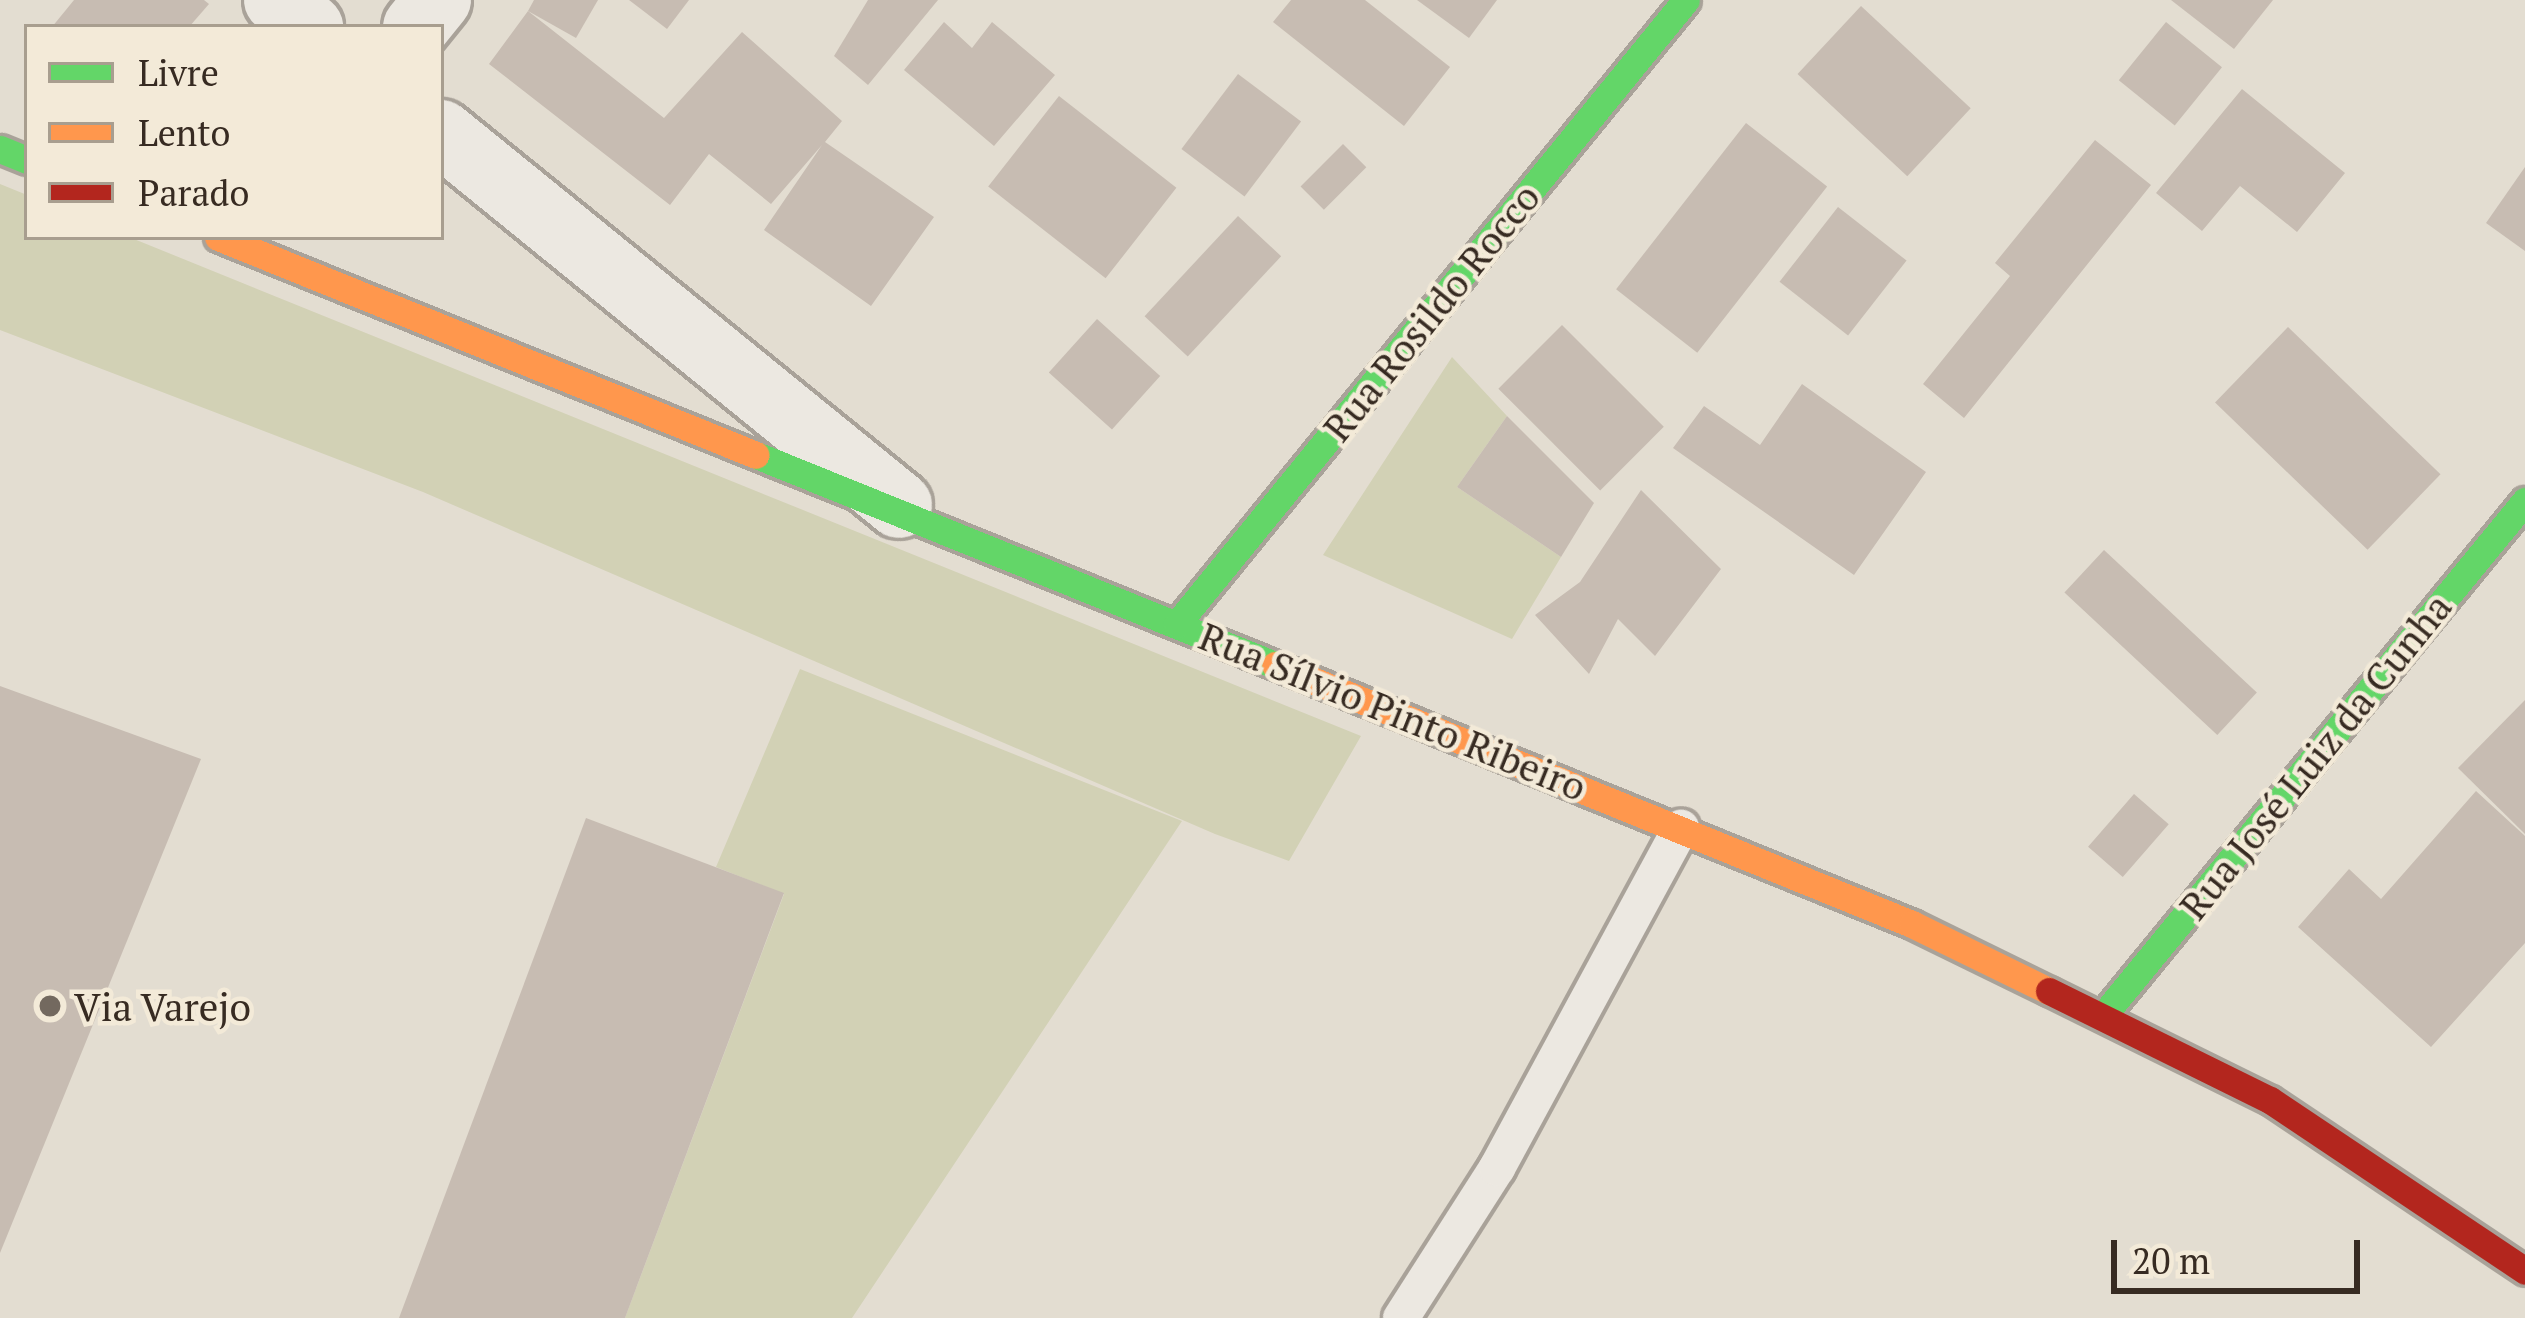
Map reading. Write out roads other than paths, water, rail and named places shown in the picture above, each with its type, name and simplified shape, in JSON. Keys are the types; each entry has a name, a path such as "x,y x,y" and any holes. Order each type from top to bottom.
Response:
{"street":[{"path":"277,0 306,24"},
{"path":"418,24 438,0"},
{"name":"Rua Rosildo Rocco","path":"1177,624 1686,0"},
{"path":"444,135 914,517"},
{"name":"Rua Sílvio Pinto Ribeiro","path":"234,240 1682,828 2106,1012 2413,1187 2525,1271"},
{"name":"Rua José Luiz da Cunha","path":"2106,1012 2525,500"}],"lane":[{"path":"1401,1318 1497,1168 1682,828"}],"place":[{"name":"Via Varejo","path":"50,1006"}]}
